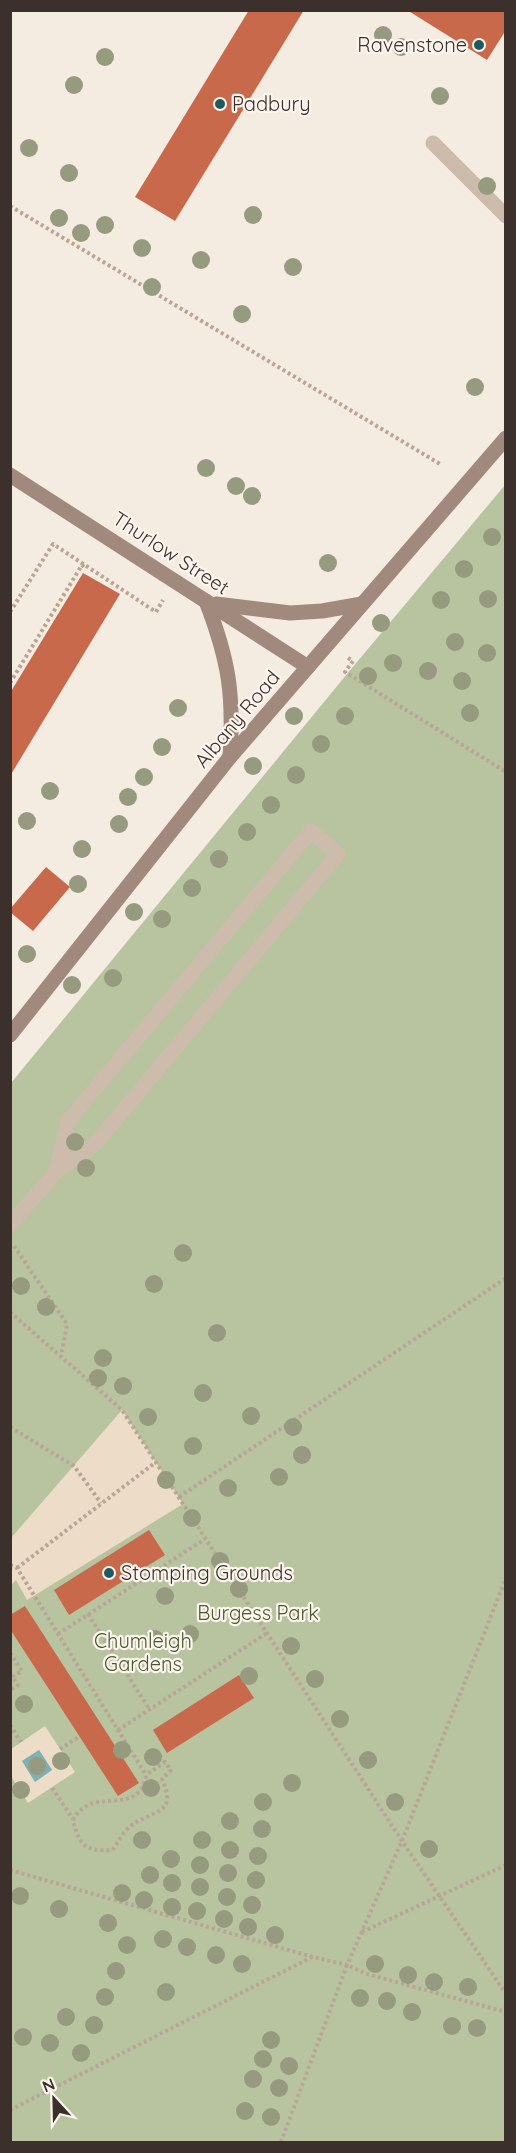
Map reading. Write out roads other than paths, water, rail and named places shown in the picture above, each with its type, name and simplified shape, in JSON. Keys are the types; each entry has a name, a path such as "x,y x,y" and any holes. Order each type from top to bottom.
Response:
{"main road":[{"name":"Albany Road","path":"10,1035 230,757 506,438"},
{"name":"Thurlow Street","path":"10,475 308,667"},
{"path":"230,757 232,723 230,682 220,637 208,602 290,613 321,611 362,604"}],"lane":[{"path":"433,143 506,216"},
{"path":"10,1225 56,1173 95,1144 338,854 311,831 68,1121 56,1173"}],"water":[{"path":"39,1750 52,1770 35,1782 22,1761"}],"place":[{"name":"Ravenstone","path":"479,45"},
{"name":"Padbury","path":"220,104"},
{"name":"Stomping Grounds","path":"109,1573"}],"park label":[{"name":"Burgess Park","path":"258,1613"},
{"name":"Chumleigh Gardens","path":"143,1652"}]}
